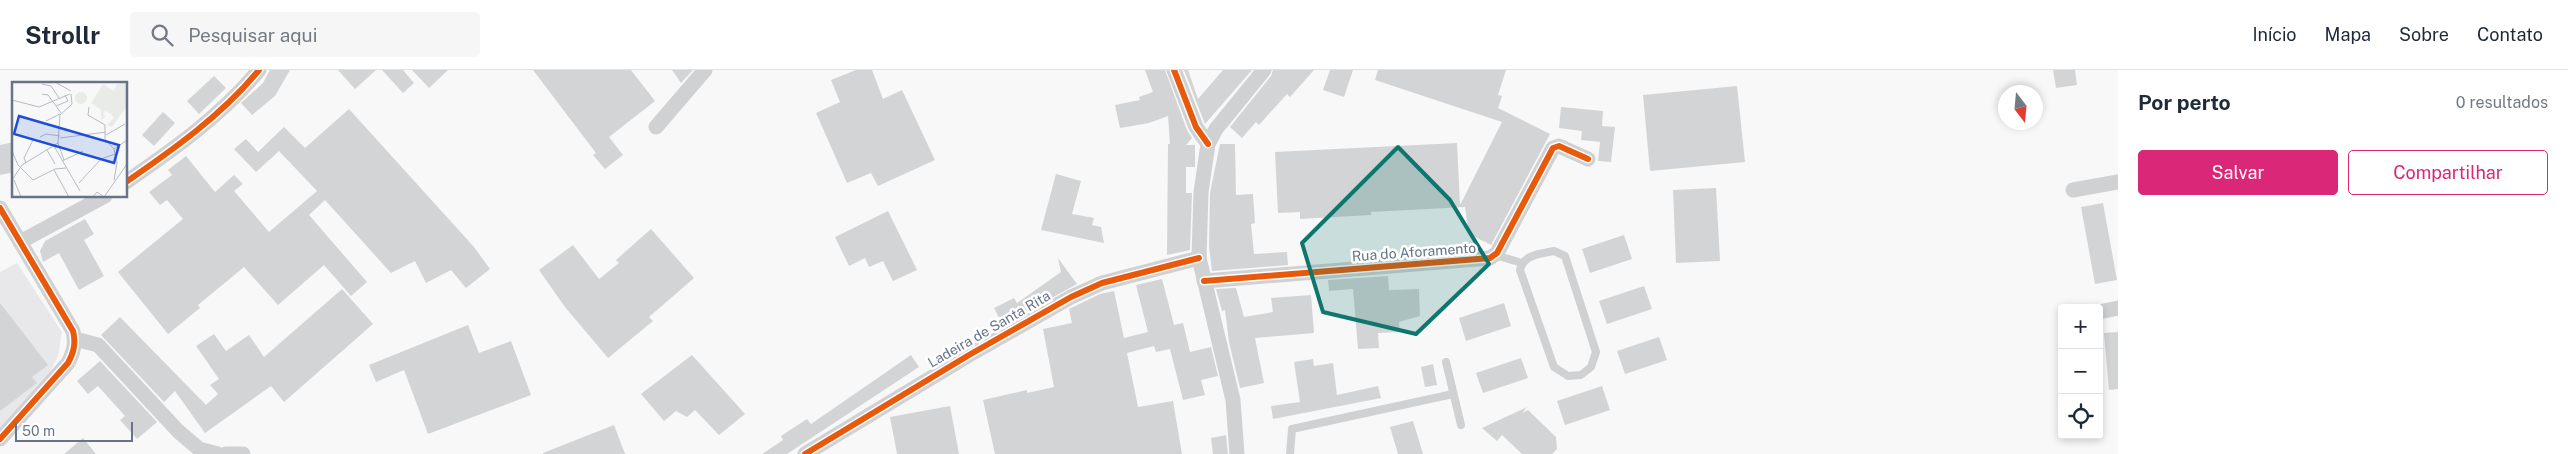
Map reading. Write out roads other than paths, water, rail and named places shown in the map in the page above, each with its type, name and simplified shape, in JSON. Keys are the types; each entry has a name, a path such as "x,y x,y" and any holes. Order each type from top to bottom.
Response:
{"street":[{"path":"128,181 212,118 238,95 259,70"},
{"path":"656,127 705,70"},
{"path":"1174,70 1196,127 1208,144"},
{"path":"1237,454 1233,400 1199,258 1200,192 1202,168 1208,144 1216,129 1264,70"},
{"name":"Rua do Aforamento","path":"1204,281 1480,260 1495,256 1553,148 1559,146 1588,159"},
{"path":"2073,190 2118,182"},
{"path":"20,242 101,198"},
{"path":"0,208 73,331 75,339 73,354 68,363 0,439"},
{"name":"Ladeira de Santa Rita","path":"805,454 969,355 1071,297 1102,283 1199,258"},
{"path":"2103,311 2118,308"},
{"path":"75,339 98,346 178,431 199,448 218,454"},
{"path":"226,454 243,454"}],"lane":[{"path":"1554,251 1565,256 1596,352 1591,367 1581,375 1568,376 1554,367 1520,270 1522,263 1527,258 1554,251"},
{"path":"1495,256 1522,263"},
{"path":"1446,362 1460,425"},
{"path":"1290,454 1292,429 1453,394"}]}
